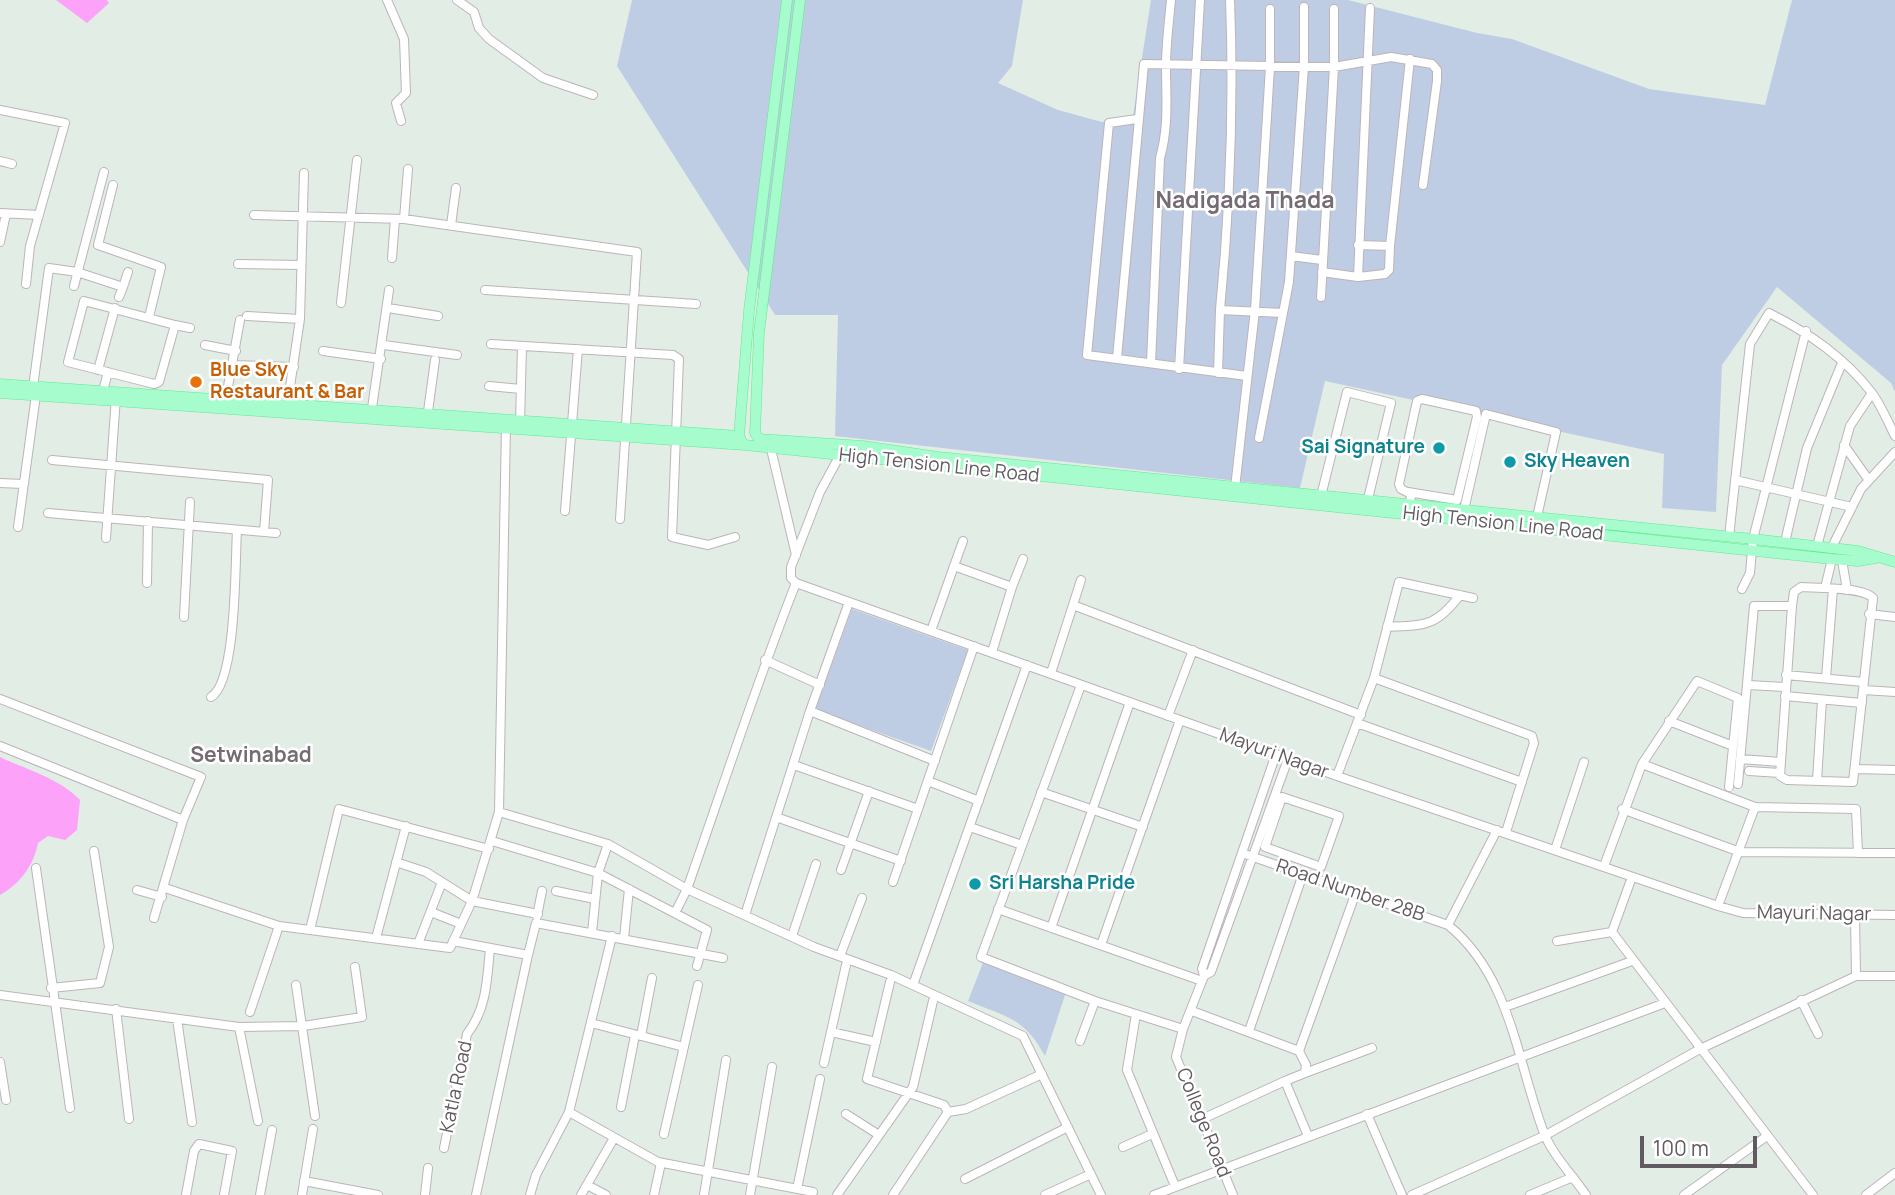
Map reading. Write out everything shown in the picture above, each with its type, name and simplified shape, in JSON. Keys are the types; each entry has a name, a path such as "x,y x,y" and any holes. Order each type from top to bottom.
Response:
{"main road":[{"path":"742,440 748,323 774,87 787,0"},
{"path":"774,87 787,89 800,0"},
{"name":"High Tension Line Road","path":"787,89 759,333 755,433 759,439 842,444 1048,473 1367,505 1750,550 1877,558"},
{"path":"0,384 35,391"},
{"path":"0,393 35,391 112,395 627,432"},
{"name":"High Tension Line Road","path":"627,432 742,440 771,449 1321,496 1367,505 1449,504 1464,510 1817,546 1835,556 1858,551 1895,562"}],"street":[{"path":"387,0 404,39 406,93 396,103 401,121"},
{"path":"457,0 474,12 479,28 489,39 543,78 593,95"},
{"path":"1151,363 1160,158 1166,137 1168,106 1166,65 1171,0"},
{"path":"1179,369 1200,0"},
{"path":"1218,373 1230,168 1233,66 1230,0"},
{"path":"1259,438 1289,282 1304,66 1304,7"},
{"path":"1358,277 1370,8"},
{"path":"1235,488 1255,310 1270,67 1270,9"},
{"path":"1321,297 1334,67 1334,9"},
{"path":"1117,358 1142,66 1148,63 1334,67 1391,57 1425,61 1437,71 1423,186"},
{"path":"1322,272 1358,277 1385,274 1389,270 1410,59"},
{"path":"0,110 65,123 30,246 26,284"},
{"path":"1137,120 1109,123 1087,355 1247,376"},
{"path":"341,303 357,160"},
{"path":"0,161 12,164"},
{"path":"392,258 408,169"},
{"path":"74,286 104,172"},
{"path":"287,408 300,319 304,173"},
{"path":"113,185 97,244 162,267 149,317"},
{"path":"451,225 456,188"},
{"path":"0,242 3,213 39,215"},
{"path":"254,215 400,219 637,252 620,519"},
{"path":"1358,245 1390,246"},
{"path":"1291,256 1322,260"},
{"path":"238,264 301,265"},
{"path":"18,527 49,268 77,272 123,287"},
{"path":"119,297 128,272"},
{"path":"372,414 384,345 389,290"},
{"path":"485,290 696,304"},
{"path":"175,325 159,382 154,384 69,363 67,359 83,302 190,328"},
{"path":"98,370 115,308"},
{"path":"388,308 438,316"},
{"path":"1220,310 1283,313"},
{"path":"1729,537 1749,344 1769,313 1806,331 1842,363 1872,393 1895,436"},
{"path":"225,404 244,318 300,319"},
{"path":"1742,589 1750,573 1750,550 1806,331"},
{"path":"492,344 673,355 679,359 672,537 708,545 735,537"},
{"path":"205,345 236,351"},
{"path":"384,345 457,355"},
{"path":"520,424 522,346"},
{"path":"565,511 578,349"},
{"path":"323,351 382,359"},
{"path":"427,418 435,360"},
{"path":"1785,542 1807,449 1842,363"},
{"path":"234,365 294,367"},
{"path":"106,538 112,395 108,372"},
{"path":"112,395 119,375"},
{"path":"489,386 521,389"},
{"path":"1321,496 1346,392 1391,403 1367,505"},
{"path":"1817,546 1850,426 1872,393"},
{"path":"1422,399 1473,410 1478,415 1458,499 1449,504 1408,492 1399,484 1416,403 1422,399"},
{"path":"1464,510 1486,414 1554,430 1557,434 1537,517"},
{"path":"136,890 163,892 279,926 450,948 472,901 499,812 506,423"},
{"path":"1844,445 1868,479"},
{"path":"771,449 796,555"},
{"path":"1826,678 1829,589 1835,556 1852,507 1868,479 1895,452"},
{"path":"675,913 687,889 754,701 765,660 796,583 790,572 796,555 821,492 840,455"},
{"path":"52,460 268,480 264,532"},
{"path":"1735,480 1852,507"},
{"path":"0,483 23,484"},
{"path":"1408,492 1410,505"},
{"path":"184,617 190,502"},
{"path":"48,513 276,533"},
{"path":"147,583 148,521"},
{"path":"211,697 221,688 230,640 237,530"},
{"path":"931,631 963,541"},
{"path":"1835,556 1847,590"},
{"path":"992,652 1023,559"},
{"path":"954,566 1012,587"},
{"path":"1051,673 1080,580"},
{"path":"1337,776 1374,678 1399,582 1473,598"},
{"name":"Mayuri Nagar","path":"796,583 1337,776 1718,906 1743,913 1895,915"},
{"path":"1749,771 1780,773 1787,780 1853,782 1857,769 1872,596 1847,590 1797,589 1792,606 1780,773"},
{"path":"1387,627 1433,623 1460,595"},
{"path":"745,915 810,711 849,602"},
{"path":"1073,605 1193,650 1359,719 1522,782"},
{"path":"1604,866 1622,809 1642,764 1698,681 1735,694 1738,702 1733,746 1734,786 1740,759 1754,607 1792,606"},
{"path":"1869,614 1895,617"},
{"path":"893,882 974,646"},
{"path":"1168,716 1193,650"},
{"path":"765,660 820,685"},
{"path":"913,985 1027,665"},
{"path":"1786,675 1826,678 1895,692"},
{"path":"1374,678 1532,736 1534,743 1522,782 1501,831 1448,925 1487,972 1505,1007 1544,1136 1586,1195"},
{"path":"1081,685 981,957 1095,1001 1183,1029"},
{"path":"1748,685 1822,700 1862,703"},
{"path":"0,699 201,777 183,820 154,918"},
{"path":"1817,781 1822,700"},
{"path":"1051,928 1129,702"},
{"path":"810,711 935,761"},
{"path":"1101,945 1180,720"},
{"path":"1669,721 1733,746"},
{"path":"0,747 183,820"},
{"path":"1203,979 1202,969 1276,754"},
{"path":"1203,979 1211,972 1252,857 1268,824 1284,797 1340,817 1321,867 1266,848 1268,824 1287,758"},
{"path":"1740,759 1781,762"},
{"path":"1555,850 1584,762"},
{"path":"1642,764 1755,807 1856,808 1858,853"},
{"path":"794,765 918,809"},
{"path":"1857,769 1895,770"},
{"path":"928,781 979,801"},
{"path":"841,870 869,790"},
{"path":"1041,792 1143,827"},
{"path":"1718,906 1755,807"},
{"path":"310,930 339,808 598,873 707,930 697,966"},
{"path":"1622,809 1740,852 1895,853"},
{"path":"499,812 608,844 687,889 840,957 913,985 1023,1036 1101,1195"},
{"path":"776,817 901,861"},
{"path":"1254,819 1268,824"},
{"path":"376,939 406,826"},
{"path":"970,827 1022,845"},
{"path":"592,933 598,873 608,844"},
{"path":"51,988 100,983 109,947 94,851"},
{"name":"Road Number 28B","path":"1242,853 1448,925"},
{"path":"396,862 426,872 472,901 592,933 723,958"},
{"path":"792,936 816,864"},
{"path":"36,868 70,1108"},
{"path":"1249,1031 1303,874"},
{"path":"1612,932 1632,877"},
{"path":"418,944 442,883"},
{"path":"624,938 629,889"},
{"path":"476,1195 542,891"},
{"path":"556,891 595,899"},
{"path":"1299,1051 1356,892"},
{"path":"840,957 862,898"},
{"path":"998,909 1203,979"},
{"path":"431,912 461,924"},
{"path":"1855,916 1856,976"},
{"path":"250,1012 279,926"},
{"path":"1557,941 1612,932"},
{"path":"1612,932 1813,1195"},
{"path":"530,1195 536,1175 569,1112 612,936"},
{"path":"453,941 528,955"},
{"name":"Katla Road","path":"444,1148 466,1037 483,1007 490,948"},
{"path":"1505,1007 1632,961"},
{"path":"824,1063 846,965"},
{"path":"0,995 239,1027 303,1026 362,1017 355,967"},
{"path":"1412,1195 1544,1136 1700,1049 1801,1000 1856,976 1895,976"},
{"path":"621,1107 652,978"},
{"name":"College Road","path":"1203,979 1183,1029 1176,1057 1233,1195"},
{"path":"890,982 867,1079 944,1105 948,1112"},
{"path":"296,985 315,1116"},
{"path":"664,1134 698,985"},
{"path":"1801,1000 1818,1034"},
{"path":"838,1195 909,1093 933,1001"},
{"path":"1080,1041 1095,1001"},
{"path":"1154,1195 1665,1003"},
{"path":"116,1009 130,1119"},
{"path":"1192,1011 1299,1051 1306,1065 1305,1073"},
{"path":"1136,1014 1126,1070 1175,1186"},
{"path":"177,1019 192,1122"},
{"path":"591,1023 684,1048"},
{"path":"239,1027 258,1121"},
{"path":"831,1032 876,1042"},
{"path":"1200,1120 1284,1081 1372,1048"},
{"path":"704,1195 726,1060"},
{"path":"0,1062 6,1100"},
{"path":"750,1195 772,1067"},
{"path":"893,1195 948,1112 966,1108 1042,1074"},
{"path":"797,1189 820,1079"},
{"path":"1284,1081 1308,1136"},
{"path":"569,1112 661,1163 813,1192"},
{"path":"845,1114 879,1135"},
{"path":"1367,1114 1402,1195"},
{"path":"965,1179 1068,1127"},
{"path":"302,1195 313,1129"},
{"path":"260,1195 272,1130"},
{"path":"1123,1147 1152,1134"},
{"path":"1684,1195 1767,1136"},
{"path":"581,1195 614,1138"},
{"path":"186,1195 194,1151 199,1144 232,1151 224,1195"},
{"path":"654,1195 661,1163"},
{"path":"425,1195 428,1168"},
{"path":"1866,1195 1895,1173"},
{"path":"1045,1195 1091,1174"},
{"path":"1530,1195 1573,1177"},
{"path":"304,1181 378,1195"},
{"path":"587,1185 606,1195"}],"shaded area":[{"path":"56,0 107,0 109,3 87,23"},
{"path":"632,0 1023,0 1012,66 998,83 1058,110 1102,122 1133,116 1151,0 1348,0 1477,33 1512,39 1649,89 1765,105 1792,0 1895,0 1895,392 1891,383 1777,287 1722,365 1716,512 1662,508 1664,454 1325,381 1300,488 835,436 838,315 775,315 617,66"},
{"path":"852,609 968,650 931,751 815,710"},
{"path":"0,757 53,780 80,800 77,830 65,840 48,836 38,843 25,873 0,895"},
{"path":"984,960 1066,992 1045,1056 1029,1033 1013,1020 968,1001"}],"place":[{"name":"Blue Sky Restaurant & Bar","path":"196,382"},
{"name":"Sai Signature","path":"1439,448"},
{"name":"Sky Heaven","path":"1510,462"},
{"name":"Sri Harsha Pride","path":"975,884"}],"district":[{"name":"Nadigada Thada","path":"1245,202"},
{"name":"Setwinabad","path":"251,756"}]}
